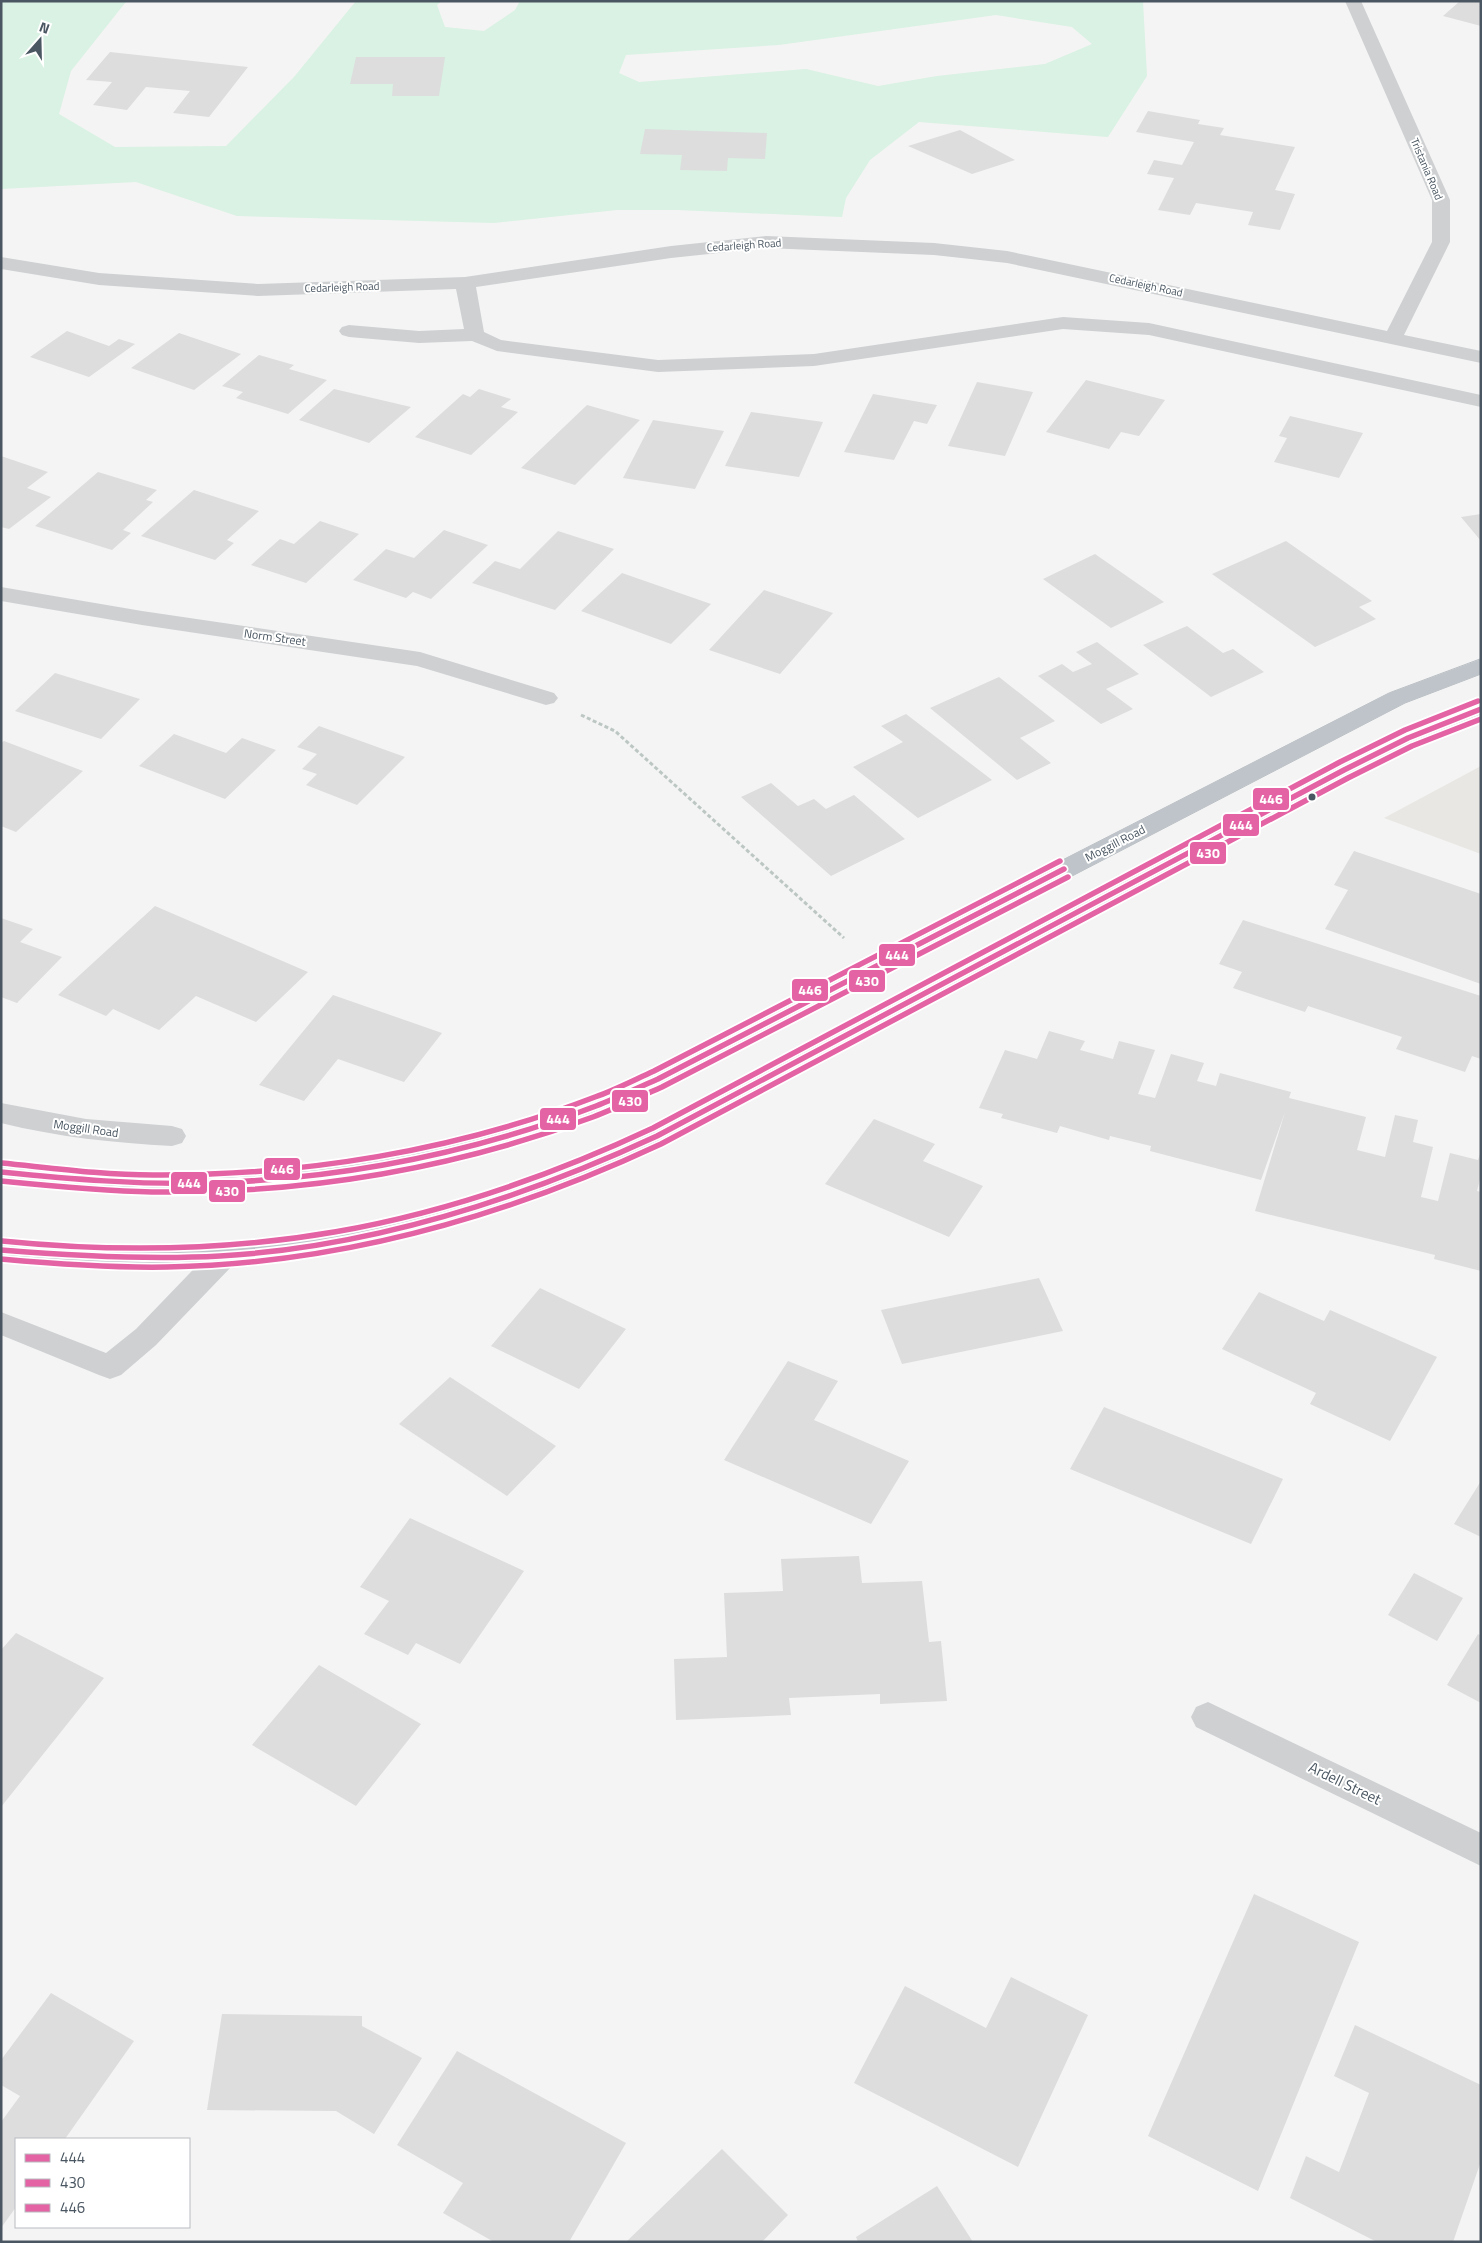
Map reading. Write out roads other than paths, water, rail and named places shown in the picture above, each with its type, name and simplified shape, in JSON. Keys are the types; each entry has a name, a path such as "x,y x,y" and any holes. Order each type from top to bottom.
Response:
{"highway":[{"name":"Moggill Road","path":"1,1172 118,1184 189,1185 266,1181 333,1174 428,1157 590,1108 658,1079 778,1018 1388,702 1481,666"},
{"path":"1,1250 64,1256 147,1258 224,1256 296,1248 376,1232 469,1210 556,1180 620,1154 729,1099 1344,770 1408,738 1481,709"}],"street":[{"name":"Tristania Road","path":"1353,1 1441,200 1441,242 1393,338"},
{"name":"Cedarleigh Road","path":"1,263 99,279 258,290 465,283 671,252 766,242 934,249 1017,259 1481,357"},
{"path":"465,283 475,335"},
{"path":"349,331 419,337 475,335 497,345 658,366 814,360 1063,323 1149,329 1481,401"},
{"path":"1,613 10,595"},
{"name":"Norm Street","path":"10,595 142,618 420,658 546,698"},
{"name":"Moggill Road","path":"1,1113 27,1120 91,1130 172,1136"},
{"path":"1,1323 110,1367 146,1338 224,1256"},
{"name":"Ardell Street","path":"1208,1717 1481,1850"}]}
